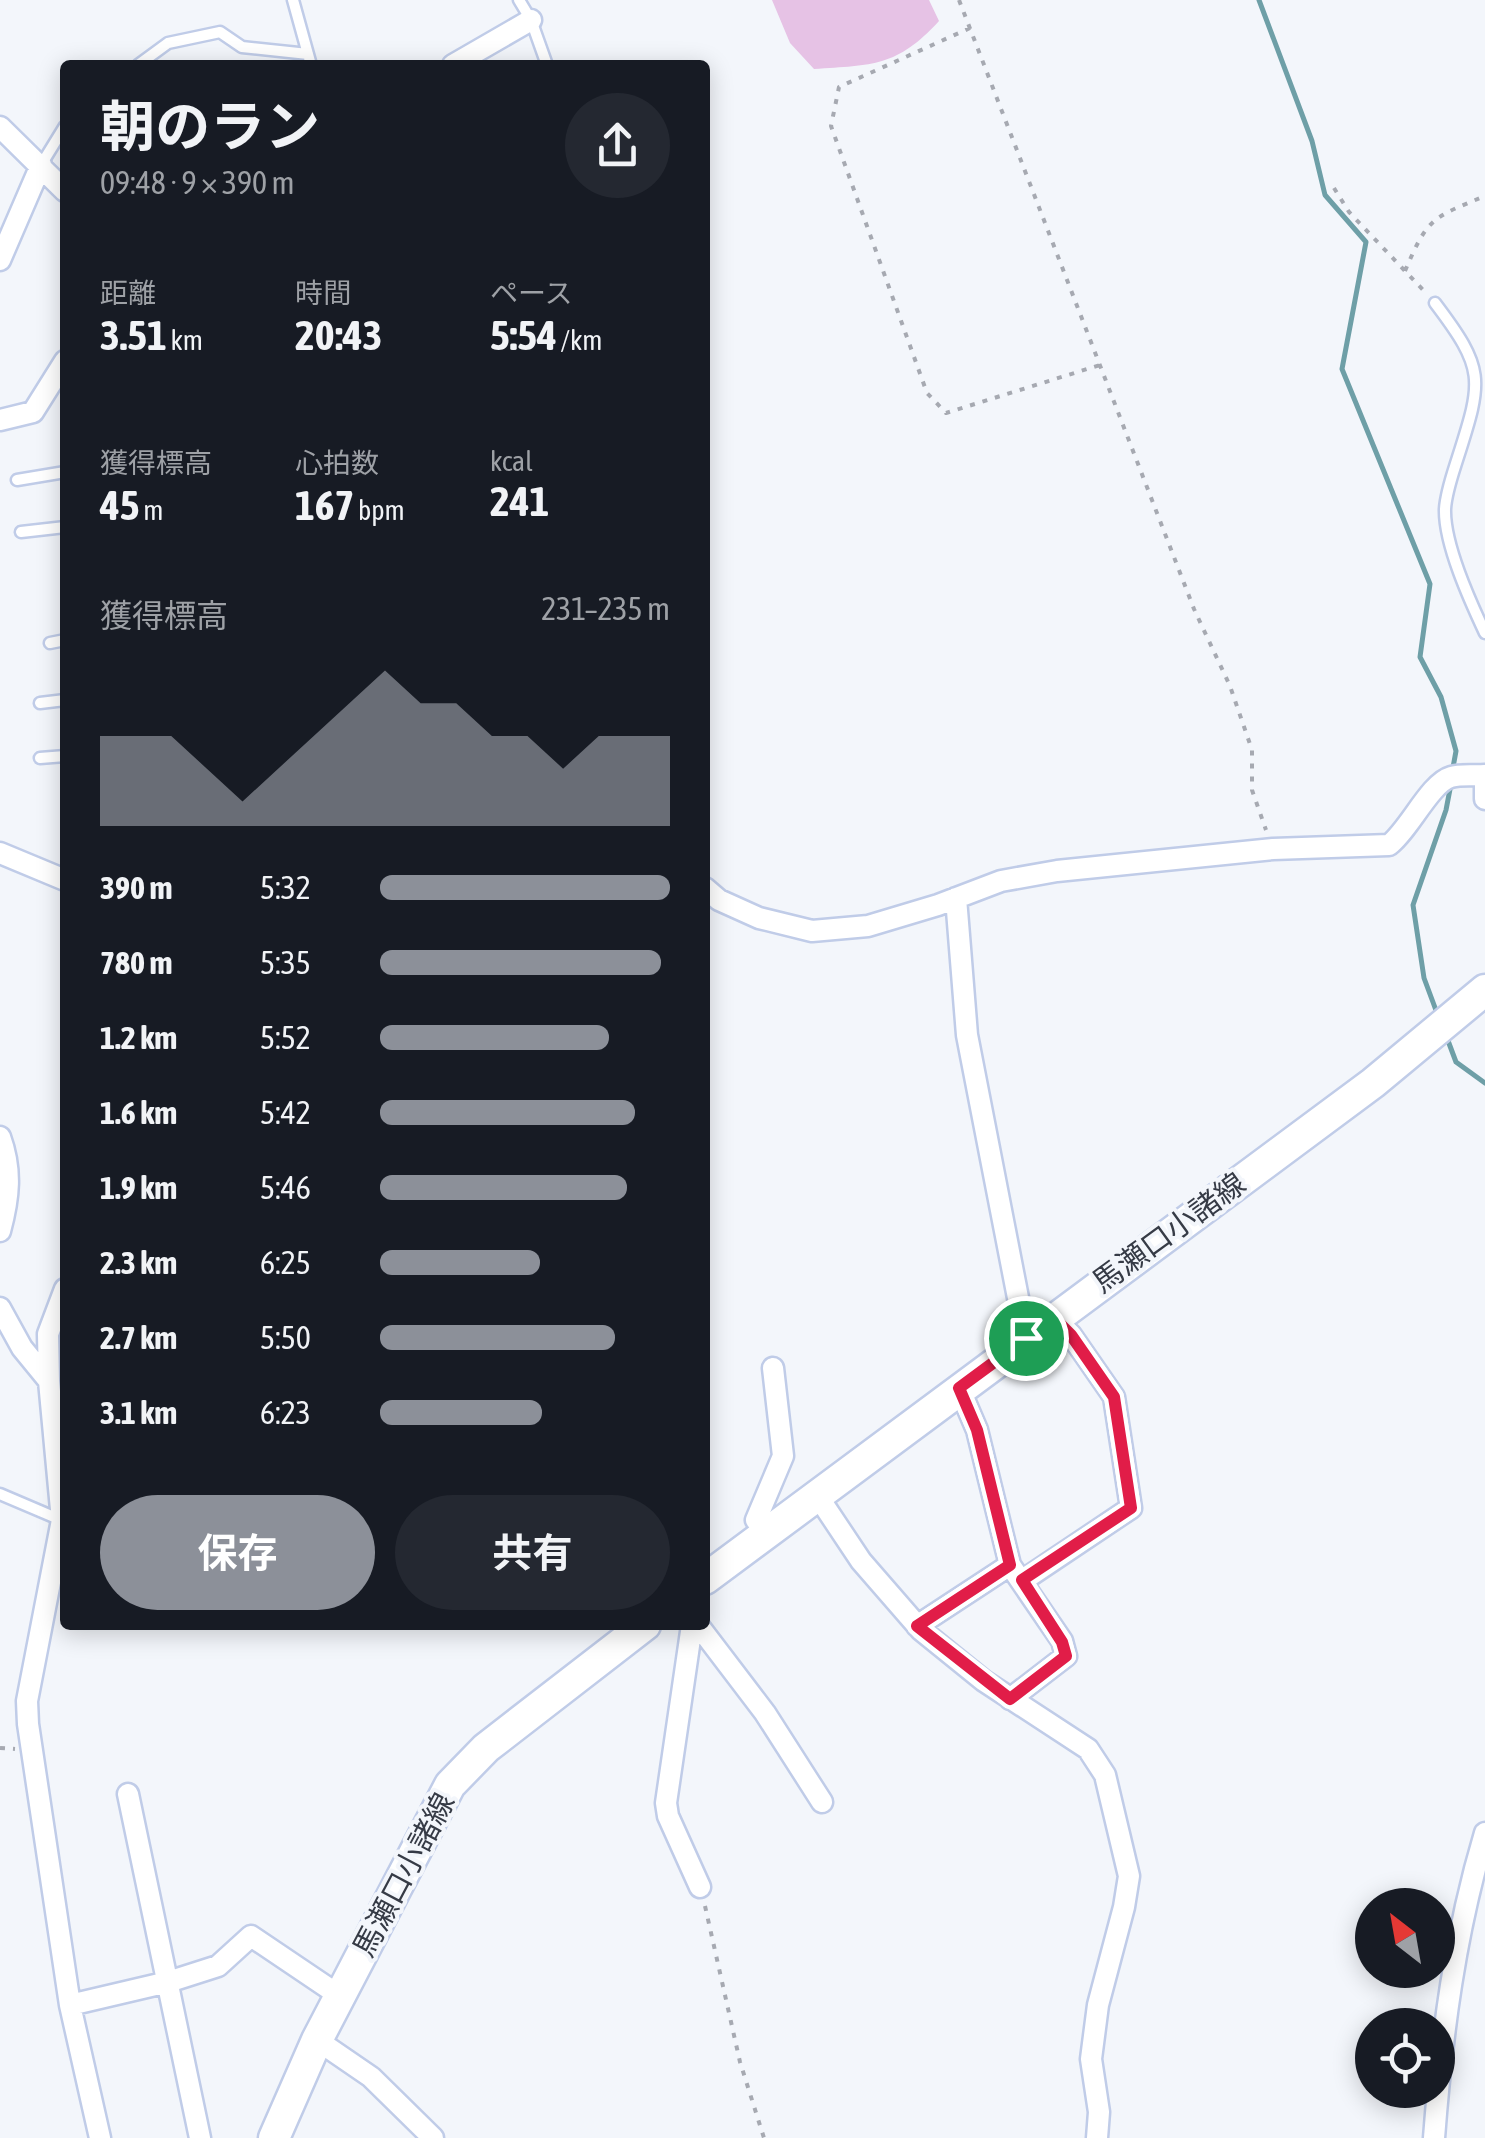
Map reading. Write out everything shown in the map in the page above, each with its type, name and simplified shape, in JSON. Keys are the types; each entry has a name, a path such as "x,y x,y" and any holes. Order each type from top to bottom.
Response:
{"main road":[{"name":"馬瀬口小諸線","path":"710,1565 766,1533 816,1496 1372,1083 1485,990"},
{"name":"馬瀬口小諸線","path":"274,2138 317,2040 450,1785 486,1748 639,1630"}],"street":[{"path":"462,60 531,20"},
{"path":"0,127 60,186"},
{"path":"0,260 40,164"},
{"path":"0,420 33,412 60,370"},
{"path":"710,892 759,918 812,931 868,926 1001,881 1057,871 1272,849 1390,845 1402,835 1440,783 1450,777 1485,775 1485,799"},
{"path":"0,853 60,878"},
{"path":"956,898 967,1035 1026,1338"},
{"path":"0,1137 7,1156 9,1197 0,1231"},
{"path":"49,1381 48,1334 60,1302"},
{"path":"0,1308 22,1348 49,1381 58,1403 60,1442"},
{"path":"917,1626 1131,1508 1114,1397 1071,1335 1054,1318"},
{"path":"766,1533 756,1520 783,1456 773,1368"},
{"path":"959,1388 977,1430 1016,1573 1062,1642 1066,1656 1010,1699"},
{"path":"816,1496 861,1561 917,1626 1010,1699 1088,1748 1105,1776 1129,1876 1098,2005 1091,2059 1099,2112 1097,2138"},
{"path":"60,1540 27,1701 70,2005 100,2138"},
{"path":"694,1630 666,1803 668,1816 700,1887"},
{"path":"699,1630 765,1713 822,1802"},
{"path":"128,1794 200,2138"},
{"path":"1434,2138 1442,2031 1455,1949 1485,1832"},
{"path":"70,2005 218,1966 251,1936 340,1996"},
{"path":"317,2040 370,2077 433,2138"}],"lane":[{"path":"145,60 168,43 220,32 242,48 310,59 293,0"},
{"path":"518,0 531,20 544,60"},
{"path":"40,164 60,134"},
{"path":"1435,303 1467,343 1478,382 1445,510 1450,538 1485,633"},
{"path":"17,480 60,473"},
{"path":"22,532 60,528"},
{"path":"50,643 60,641"},
{"path":"40,703 60,701"},
{"path":"40,758 60,756"},
{"path":"0,1494 60,1519"}],"path":[{"path":"959,0 1194,608 1236,702 1252,750 1252,790 1272,849"},
{"path":"970,28 839,88 831,126 927,393 946,413 1100,364"},
{"path":"1334,188 1349,212 1435,303"},
{"path":"1405,271 1422,232 1442,214 1485,196"},
{"path":"700,1887 740,2062 764,2138"}],"shaded area":[{"path":"772,0 929,0 939,21 910,47 883,61 814,69 790,43"}],"waterway":[{"path":"1259,0 1312,141 1325,195 1366,242 1342,369 1430,584 1420,657 1441,697 1456,751 1452,773"},
{"path":"1437,1013 1424,978 1413,905 1446,810 1451,784"},
{"path":"1447,1038 1456,1062 1485,1083"}],"route":[{"path":"1054,1318 1071,1335 1114,1397 1131,1508 1022,1580 1062,1642 1066,1656 1010,1699 917,1626 1010,1565 977,1430 959,1388 1026,1338 1054,1318"}]}
